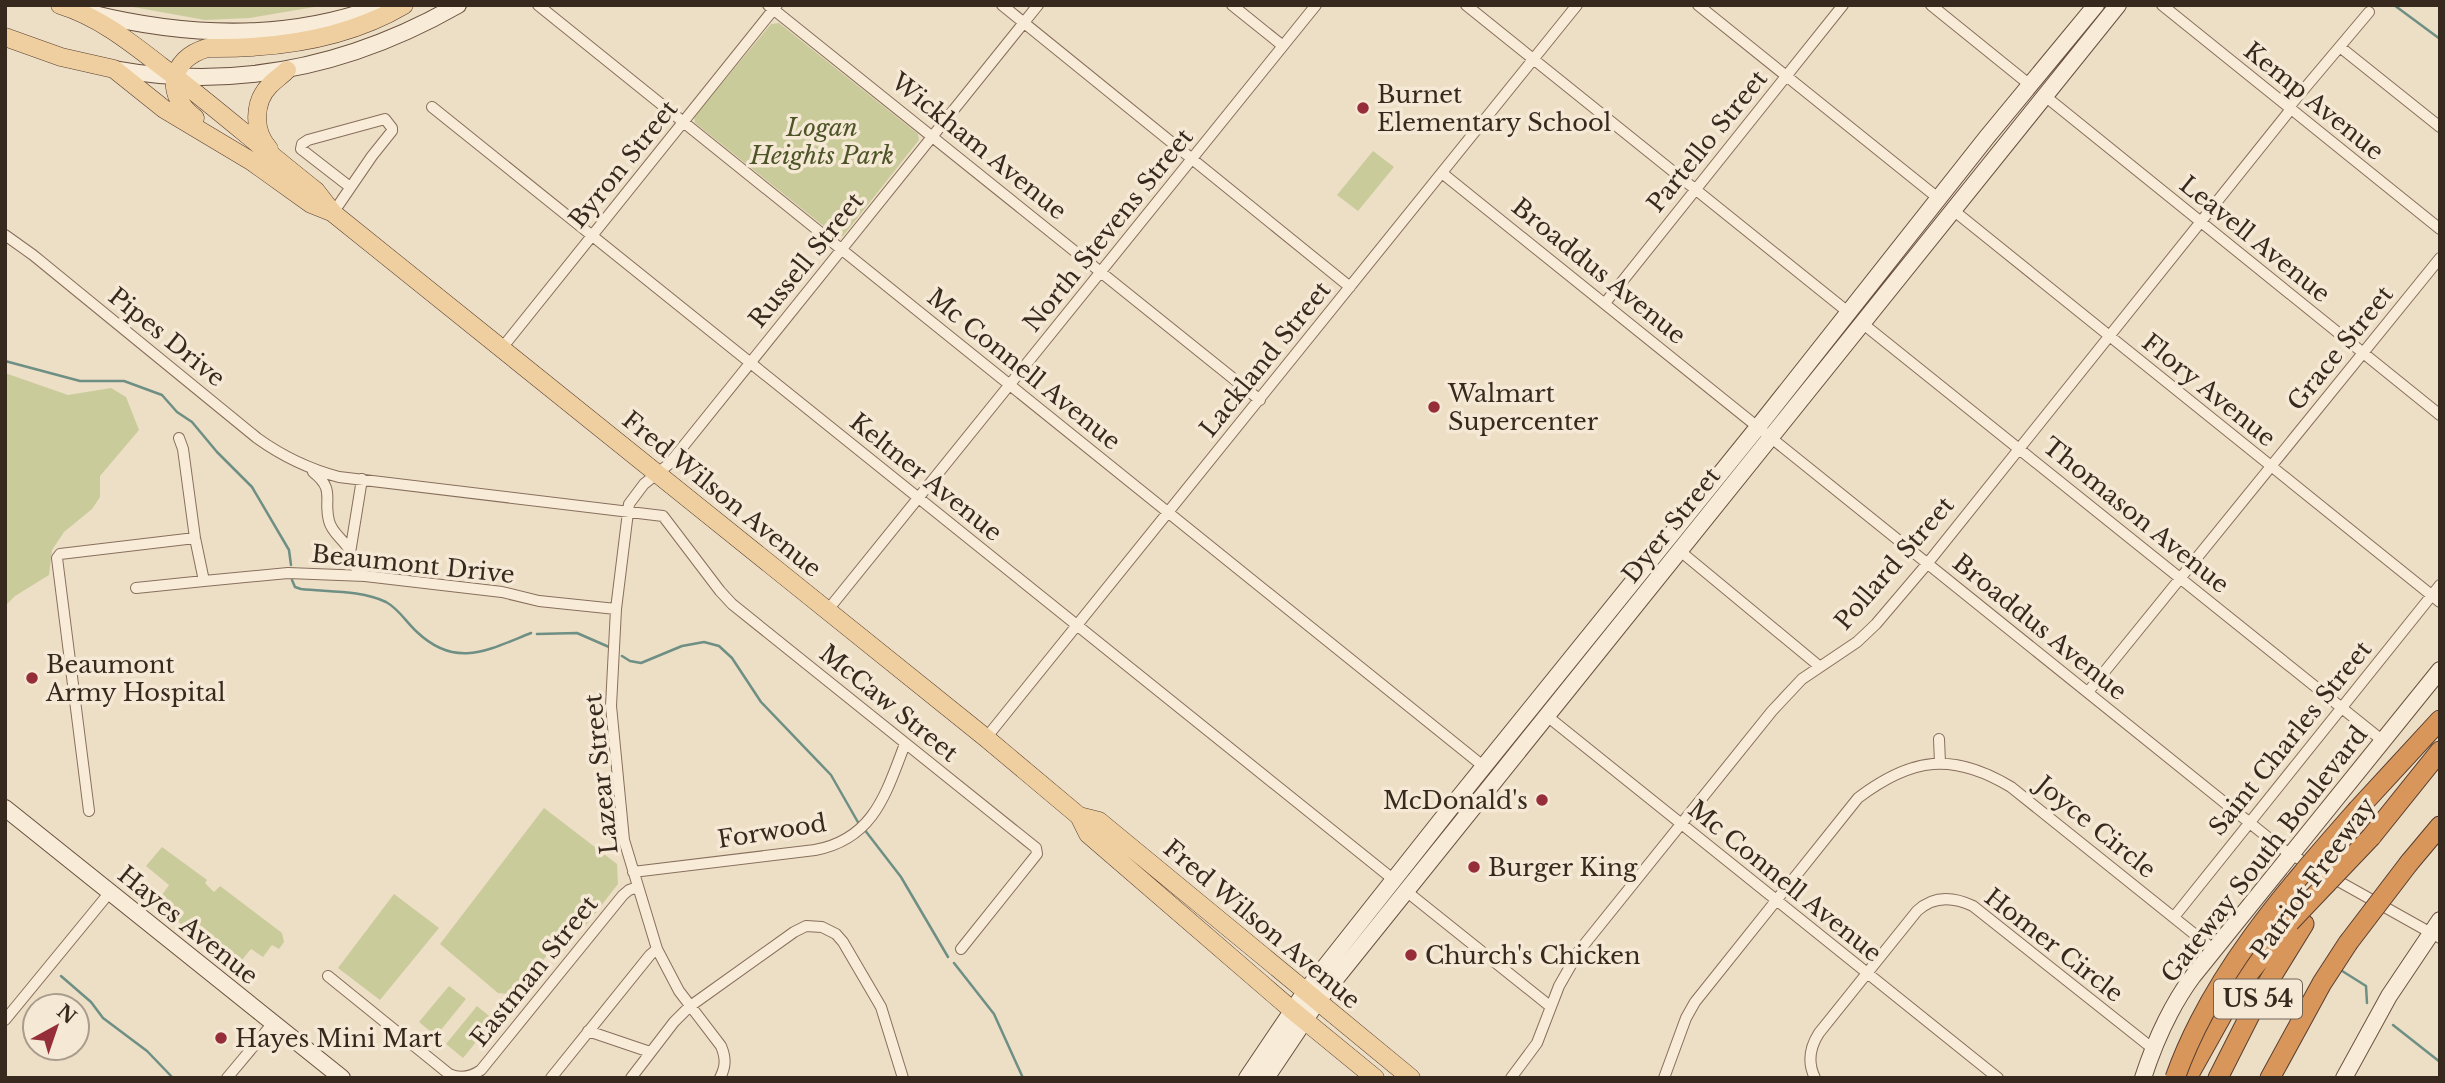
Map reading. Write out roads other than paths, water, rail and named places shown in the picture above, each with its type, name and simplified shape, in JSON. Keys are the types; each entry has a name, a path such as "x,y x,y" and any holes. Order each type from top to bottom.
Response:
{"highway":[{"path":"2175,1078 2203,1013 2236,958 2314,859 2440,720"},
{"name":"Patriot Freeway","path":"2218,1078 2297,923 2440,751"},
{"name":"US 54","path":"2270,1078 2282,1068 2322,983 2348,943 2440,826"},
{"path":"2187,1078 2238,987 2297,923"}],"main road":[{"path":"65,7 141,24 220,33 281,30 321,23 383,5"},
{"path":"251,161 179,103 175,92 176,77 184,61 207,48 266,47 321,37 369,22 404,5"},
{"path":"5,37 61,57 114,69 176,77 218,78 316,64 384,42 458,5"},
{"name":"Dyer Street","path":"1247,1078 1400,885 1470,812 1680,551 1848,312 2096,5"},
{"name":"Dyer Street","path":"1400,885 1418,850 1666,539 1862,323 2118,5"},
{"name":"Fred Wilson Avenue","path":"65,7 96,20 123,36 176,77 316,191 333,213 986,738 1079,816 1088,834 1298,1015 1376,1078"},
{"name":"Fred Wilson Avenue","path":"114,69 164,109 251,161 311,204 333,213"},
{"path":"285,167 265,145 257,127 257,110 268,86 287,70"},
{"path":"1952,210 1951,195 1988,146 1987,137"},
{"path":"1915,257 1916,245 1939,212 1941,206 1938,198"},
{"path":"1643,597 1646,581 1668,550 1669,543 1666,539"},
{"path":"1547,716 1543,709 1563,677 1563,668"},
{"name":"Gateway South Boulevard","path":"2143,1078 2152,1048 2182,991 2213,949 2440,670"},
{"path":"1470,812 1470,804 1475,794 1489,775 1483,766"},
{"name":"Hayes Avenue","path":"5,808 342,1078"},
{"name":"Fred Wilson Avenue","path":"1079,816 1099,821 1411,1078"},
{"path":"2344,1078 2370,1027 2437,930"},
{"name":"Dyer Street","path":"1266,1078 1298,1015"}],"street":[{"name":"Mc Connell Avenue","path":"538,5 1483,766"},
{"path":"1002,5 1350,287"},
{"name":"Russell Street","path":"628,510 629,504 644,484 669,464 1038,5"},
{"path":"1232,5 1283,46"},
{"name":"North Stevens Street","path":"827,611 1316,5"},
{"path":"1466,5 1848,312"},
{"name":"Lackland Street","path":"986,738 1577,5"},
{"path":"1698,5 1938,198"},
{"name":"Partello Street","path":"1605,303 1843,5"},
{"path":"1931,5 2030,85"},
{"name":"Kemp Avenue","path":"2162,5 2440,229"},
{"name":"Byron Street","path":"502,348 773,7"},
{"name":"Wickham Avenue","path":"773,7 1260,400"},
{"name":"Pollard Street","path":"1511,1078 1537,1043 1568,970 1580,951 1682,824 1788,693 1819,666 1857,642 1876,624 1927,564 2369,12"},
{"path":"2340,47 2440,127"},
{"name":"Leavell Avenue","path":"2045,96 2440,415"},
{"name":"Keltner Avenue","path":"432,107 1551,1007"},
{"path":"285,167 308,140 384,120 392,131 333,213"},
{"path":"301,149 350,187"},
{"name":"Broaddus Avenue","path":"1442,173 2290,854 2437,930"},
{"name":"Flory Avenue","path":"1952,210 2436,598"},
{"name":"Pipes Drive","path":"5,235 44,263 257,438 305,466 339,477 628,510"},
{"name":"Grace Street","path":"2088,692 2440,258"},
{"name":"Thomason Avenue","path":"1862,323 2383,741"},
{"path":"178,438 183,449 195,538 204,581"},
{"name":"Pipes Drive","path":"305,466 322,479 329,492 330,526 350,553 355,568 365,576"},
{"path":"350,553 362,479"},
{"name":"Lazear Street","path":"628,510 616,609 611,706 624,840 657,949 675,985 721,1046 724,1070 720,1078"},
{"name":"McCaw Street","path":"628,510 663,516 725,597 1037,850 961,948"},
{"path":"89,811 57,558 60,554 195,538"},
{"path":"1680,551 1819,666"},
{"name":"Beaumont Drive","path":"136,588 288,573 365,576 502,592 539,601 616,609"},
{"name":"Saint Charles Street","path":"2174,917 2342,708 2436,598 2440,585"},
{"name":"Mc Connell Avenue","path":"1547,716 1998,1078"},
{"path":"1939,739 1940,764"},
{"name":"Forwood","path":"634,872 815,850 835,845 849,837 874,815 882,803 905,744"},
{"name":"Joyce Circle","path":"1664,1078 1686,1018 1695,1002 1858,798 1876,784 1917,766 1956,764 1978,769 2011,787 2213,949"},
{"name":"Eastman Street","path":"328,976 449,1074 470,1076 481,1070 623,895 638,887"},
{"path":"5,1020 110,892"},
{"name":"Homer Circle","path":"1815,1078 1810,1054 1815,1040 1922,906 1945,899 1959,900 1981,912 2152,1048"},
{"path":"631,1078 690,1007 799,930 811,926 827,929 843,942 881,1007 903,1078"},
{"path":"551,1078 657,949"},
{"path":"226,1078 273,1023"},
{"path":"588,1031 650,1052"}],"waterway":[{"path":"2394,5 2440,39"},
{"path":"5,361 80,381 124,381 162,395 177,412 192,422 252,487 289,550 291,565"},
{"path":"292,580 295,587 301,589 355,593 386,602 417,632 445,650 472,653 531,633"},
{"path":"537,634 577,633 609,647"},
{"path":"622,656 641,663 682,646 704,642 719,646 732,658 761,702 831,775 859,824"},
{"path":"864,829 901,877 948,957"},
{"path":"954,963 994,1014 1023,1078"},
{"path":"2339,969 2366,986 2367,1003"},
{"path":"61,976 91,1002 103,1018 147,1051 173,1078"},
{"path":"2393,1025 2440,1062"}],"place":[{"name":"Burnet Elementary School","path":"1363,108"},
{"name":"Walmart Supercenter","path":"1434,407"},
{"name":"Beaumont Army Hospital","path":"32,678"},
{"name":"McDonald's","path":"1542,800"},
{"name":"Burger King","path":"1474,867"},
{"name":"Church's Chicken","path":"1411,955"},
{"name":"Hayes Mini Mart","path":"221,1038"}],"park label":[{"name":"Logan Heights Park","path":"822,141"}]}
